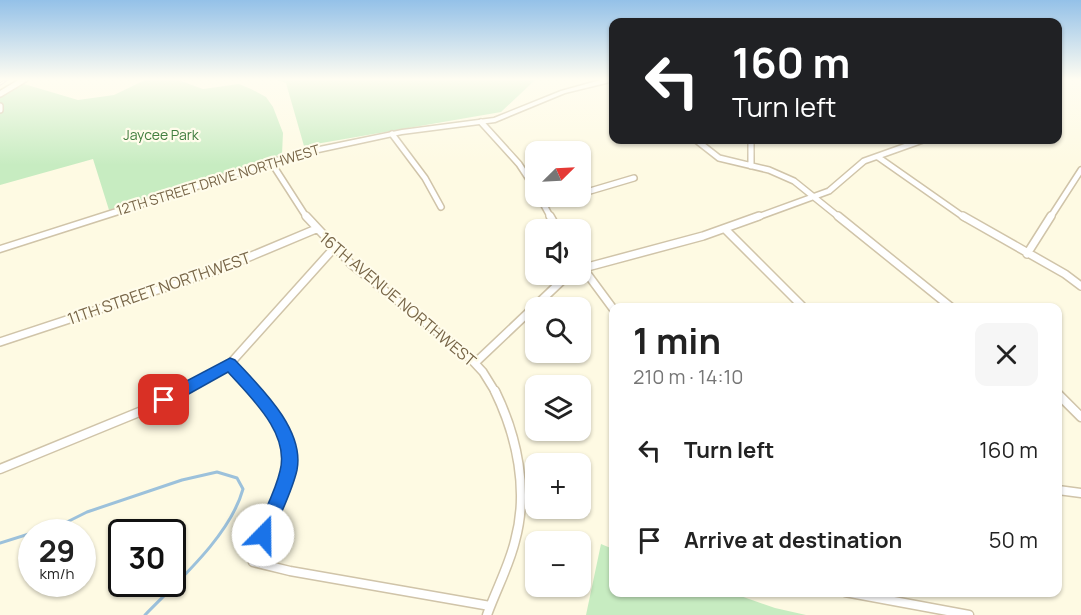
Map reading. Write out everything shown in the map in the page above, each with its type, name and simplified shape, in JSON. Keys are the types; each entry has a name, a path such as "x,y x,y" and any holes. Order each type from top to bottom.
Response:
{"street":[{"name":"12TH STREET DRIVE NORTHWEST","path":"0,249 271,162 393,134 481,122 511,115 528,108"},
{"path":"481,122 525,173"},
{"path":"393,134 425,178 441,207"},
{"path":"701,144 719,158 786,176 815,196 946,303"},
{"path":"751,144 751,166"},
{"path":"591,266 725,229 815,196 836,188 856,166 912,144"},
{"path":"878,157 970,222 1065,274 1081,286"},
{"name":"16TH AVENUE NORTHWEST","path":"271,162 316,229 334,248 475,363 483,372 503,408 519,475 521,503 517,533 488,611"},
{"path":"1027,254 1081,170"},
{"path":"591,191 634,178"},
{"path":"1074,181 1081,184"},
{"name":"11TH STREET NORTHWEST","path":"0,342 218,270 316,229"},
{"path":"725,229 799,303"},
{"path":"0,469 149,408 230,364 334,248"},
{"path":"591,280 609,303"},
{"path":"475,363 557,285"},
{"path":"230,364 273,414 286,436 289,448 288,471 254,562 488,611"},
{"path":"1062,398 1081,417"},
{"path":"1062,490 1081,493"},
{"path":"872,597 969,615"}],"green space":[{"name":"Jaycee Park","path":"0,108 273,108 283,133 282,154 109,210 93,159 0,185"},
{"path":"293,108 506,108 501,112 304,146"},
{"path":"601,544 609,547 609,597 743,597 775,608 806,615 586,615"}],"waterway":[{"path":"0,543 67,522 87,512 182,480 217,472 237,478 243,489 227,524 202,557 145,615"}],"route":[{"path":"164,400 230,364 273,414 286,436 290,457 288,471 263,535"}]}
